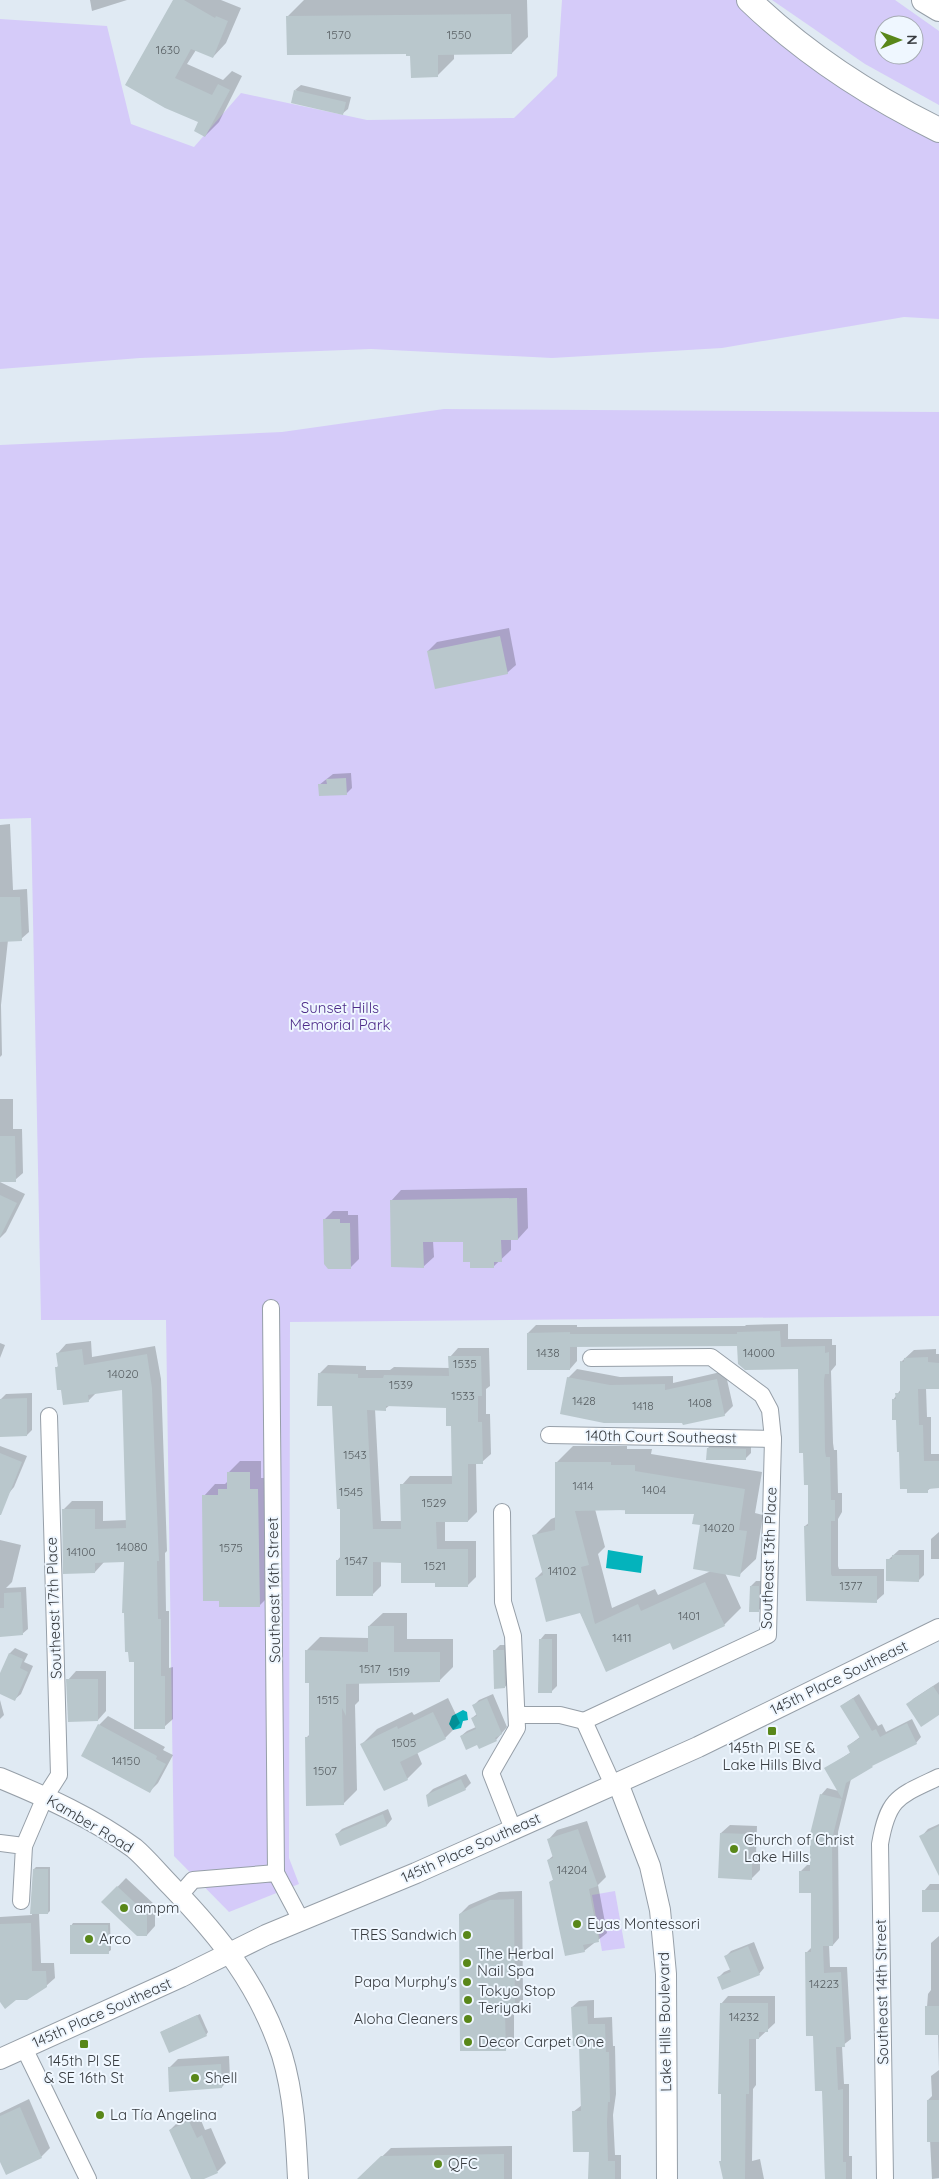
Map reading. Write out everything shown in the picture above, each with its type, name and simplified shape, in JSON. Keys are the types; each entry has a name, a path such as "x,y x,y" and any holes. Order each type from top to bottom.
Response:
{"main road":[{"path":"749,0 799,43 847,78 898,109 939,130"},
{"path":"924,0 939,9"}],"street":[{"name":"Southeast 16th Street","path":"271,1308 276,1873"},
{"name":"Southeast 13th Place","path":"584,1721 768,1635 773,1439 770,1410 762,1396 711,1357 591,1358"},
{"name":"Southeast 17th Place","path":"24,1846 46,1797 59,1775 50,1416"},
{"name":"140th Court Southeast","path":"549,1436 773,1439"},
{"path":"502,1512 502,1602 514,1636 517,1728 491,1773 513,1829"},
{"name":"145th Place Southeast","path":"0,2059 301,1920 416,1872 698,1747 939,1629"},
{"path":"516,1715 560,1714 584,1721 616,1784"},
{"name":"Southeast 14th Street","path":"885,2179 880,1844 884,1823 890,1807 901,1795 939,1776"},
{"name":"Kamber Road","path":"0,1778 72,1810 135,1849 180,1895 229,1953"},
{"name":"Lake Hills Boulevard","path":"616,1784 650,1866 660,1910 666,1974 667,2179"},
{"path":"0,1843 24,1846 21,1902"},
{"path":"180,1895 193,1880 276,1873 301,1920"},
{"path":"229,1953 246,1975 265,2011 282,2057 296,2136 298,2179"},
{"path":"24,2048 88,2179"}],"green space":[{"path":"562,0 742,0 880,113 939,143 939,319 904,317 722,348 552,358 371,349 140,358 0,369 0,19 107,26 131,124 194,147 241,93 367,120 514,118 557,76"},
{"path":"772,0 895,0 916,15 874,15 874,65 924,65 924,20 939,31 939,105 865,64"},
{"name":"Sunset Hills Memorial Park","path":"444,409 939,412 939,1316 290,1322 289,1858 299,1884 229,1912 174,1856 166,1320 41,1320 31,818 0,819 0,445 282,432"},
{"path":"615,1891 625,1948 602,1951 592,1895"}],"water":[{"path":"608,1550 643,1556 641,1573 606,1568"},
{"path":"463,1710 467,1712 468,1720 463,1721 461,1728 453,1730 449,1724 452,1716"}],"building":[{"path":"173,0 184,0 215,18 216,16 228,21 213,58 191,49 175,78 212,95 218,84 230,90 205,137 194,131 198,122 165,108 125,85"},
{"path":"511,14 512,54 438,55 438,77 411,78 410,56 406,56 406,54 287,55 286,16"},
{"path":"294,90 346,102 343,115 291,103"},
{"path":"500,636 508,674 435,689 427,651"},
{"path":"346,778 347,795 319,796 318,784 327,784 326,779"},
{"path":"0,897 20,897 22,941 0,942"},
{"path":"0,1136 15,1136 16,1182 0,1182"},
{"path":"0,1195 17,1203 0,1237"},
{"path":"517,1198 518,1240 501,1240 502,1262 494,1262 494,1268 470,1268 470,1262 463,1262 463,1242 423,1242 424,1268 391,1267 390,1200"},
{"path":"323,1219 340,1219 340,1223 350,1223 351,1269 328,1269 324,1264"},
{"path":"780,1331 781,1347 825,1346 825,1353 829,1352 829,1374 825,1374 824,1380 825,1451 826,1457 830,1457 831,1500 835,1500 835,1521 831,1521 831,1574 832,1576 877,1576 877,1603 806,1601 804,1526 808,1526 808,1485 804,1485 803,1453 799,1453 798,1369 745,1370 738,1364 737,1346 570,1347 570,1370 527,1370 527,1333 737,1334 737,1332"},
{"path":"82,1349 84,1365 147,1354 152,1388 159,1561 157,1561 158,1619 161,1619 161,1676 165,1676 165,1729 134,1729 134,1662 129,1662 128,1652 125,1652 124,1613 122,1613 124,1562 95,1563 95,1573 63,1574 62,1509 95,1509 95,1529 126,1528 122,1390 88,1395 89,1402 63,1405 61,1390 57,1390 55,1367 58,1367 56,1353"},
{"path":"448,1356 481,1356 482,1396 478,1396 478,1422 482,1422 483,1464 468,1464 468,1522 436,1522 437,1549 468,1549 468,1587 435,1587 435,1583 401,1583 401,1563 373,1562 373,1596 336,1596 336,1560 340,1560 340,1509 337,1509 332,1406 317,1406 318,1373 358,1374 358,1378 383,1378 384,1375 449,1376","holes":["386,1406 446,1408 446,1426 451,1426 452,1484 400,1484 401,1529 373,1529 367,1410 386,1411"]},
{"path":"928,1357 928,1362 939,1363 939,1389 918,1389 919,1425 923,1425 924,1461 939,1461 939,1488 928,1489 928,1493 907,1493 907,1489 900,1489 899,1452 897,1452 896,1420 892,1420 892,1399 896,1399 895,1393 900,1393 900,1361 904,1362 904,1358"},
{"path":"567,1377 610,1385 665,1384 665,1390 717,1379 725,1416 683,1425 682,1423 604,1423 560,1414"},
{"path":"27,1398 27,1436 0,1437 0,1399"},
{"path":"707,1448 746,1449 746,1460 706,1460"},
{"path":"0,1453 22,1462 1,1515 0,1515"},
{"path":"555,1462 611,1462 611,1465 635,1465 635,1471 745,1489 739,1530 747,1531 740,1577 693,1569 700,1525 692,1524 694,1514 625,1514 625,1510 575,1511 589,1565 581,1567 595,1624 638,1604 641,1611 705,1582 725,1626 673,1650 670,1643 606,1672 580,1613 546,1622 535,1578 543,1575 532,1535 555,1530"},
{"path":"227,1472 250,1472 250,1489 258,1489 260,1607 219,1607 219,1601 203,1601 202,1495 218,1495 218,1489 227,1489"},
{"path":"892,1555 919,1555 919,1582 886,1581 886,1559 892,1559"},
{"path":"750,1586 759,1586 759,1612 749,1612"},
{"path":"21,1592 23,1635 0,1637 0,1608 4,1608 4,1593"},
{"path":"368,1626 394,1626 394,1652 440,1652 440,1682 346,1684 346,1716 342,1708 344,1805 306,1806 305,1737 309,1737 309,1683 305,1683 305,1650 368,1652"},
{"path":"539,1639 552,1639 552,1693 538,1693"},
{"path":"493,1650 504,1650 505,1688 494,1689"},
{"path":"9,1653 23,1659 20,1668 28,1672 15,1701 0,1694 0,1673"},
{"path":"66,1679 98,1679 98,1721 68,1722"},
{"path":"933,1686 939,1695 939,1715 921,1727 906,1704"},
{"path":"487,1698 502,1734 495,1738 497,1741 479,1749 477,1745 466,1750 460,1736 476,1729 471,1718 477,1716 472,1705"},
{"path":"853,1698 872,1731 876,1729 880,1737 907,1723 917,1744 872,1766 846,1783 842,1799 824,1768 850,1753 847,1746 860,1738 840,1706"},
{"path":"433,1712 446,1739 400,1762 408,1780 384,1791 360,1744 397,1726 398,1729"},
{"path":"98,1724 157,1756 156,1759 166,1764 150,1793 81,1756"},
{"path":"461,1779 466,1790 428,1807 426,1795"},
{"path":"820,1794 842,1799 832,1839 833,1946 823,1946 824,1973 841,1972 845,2047 836,2047 838,2090 843,2089 843,2162 846,2162 846,2179 825,2179 822,2091 815,2091 813,2036 806,2036 805,1952 811,1952 811,1893 799,1893 799,1871 810,1871 810,1834"},
{"path":"383,1814 387,1826 340,1846 335,1834"},
{"path":"939,1826 939,1876 919,1836"},
{"path":"578,1829 598,1886 589,1889 599,1942 583,1945 585,1952 565,1956 549,1882 553,1880 547,1860 553,1858 547,1839"},
{"name":"Church of Christ Lake Hills","path":"720,1833 749,1834 748,1863 752,1864 752,1880 718,1878"},
{"path":"33,1869 48,1869 48,1914 30,1914"},
{"name":"ampm","path":"117,1886 147,1914 147,1936 137,1936 101,1902"},
{"path":"922,1890 939,1890 939,1912 922,1912"},
{"path":"514,1899 515,2011 505,2011 506,2051 460,2051 459,1914 490,1900"},
{"path":"31,1923 32,1971 46,1971 47,1987 27,2000 16,2000 5,2009 0,2002 0,1924"},
{"name":"Arco","path":"70,1925 108,1925 109,1954 70,1954"},
{"path":"748,1946 760,1975 722,1990 717,1977 731,1972 724,1956"},
{"path":"720,2003 768,2003 768,2032 759,2032 759,2039 749,2039 749,2094 746,2094 745,2179 723,2179 719,2161 721,2161 721,2094 718,2094"},
{"path":"587,2006 588,2024 605,2024 606,2052 609,2052 608,2161 615,2161 615,2179 588,2179 589,2152 573,2152 572,2111 581,2111 579,2045 573,2046 571,2007"},
{"path":"925,2006 939,2006 939,2035 925,2035"},
{"name":"Shell","path":"197,2015 207,2036 169,2053 160,2032"},
{"name":"Shell","path":"221,2064 222,2088 169,2092 168,2067"},
{"path":"927,2100 939,2100 939,2142 927,2142"},
{"path":"20,2107 42,2158 6,2175 0,2162 0,2116"},
{"path":"189,2121 197,2138 202,2135 218,2173 204,2179 191,2179 169,2130"},
{"name":"QFC","path":"504,2154 504,2179 357,2179 381,2156"}],"place":[{"name":"145th Pl SE & Lake Hills Blvd","path":"772,1731"},
{"name":"Church of Christ Lake Hills","path":"734,1849"},
{"name":"ampm","path":"124,1908"},
{"name":"Eyas Montessori","path":"577,1924"},
{"name":"TRES Sandwich","path":"467,1935"},
{"name":"Arco","path":"89,1939"},
{"name":"The Herbal Nail Spa","path":"467,1963"},
{"name":"Papa Murphy's","path":"467,1982"},
{"name":"Tokyo Stop Teriyaki","path":"468,2000"},
{"name":"Aloha Cleaners","path":"468,2019"},
{"name":"Decor Carpet One","path":"468,2042"},
{"name":"145th Pl SE & SE 16th St","path":"84,2044"},
{"name":"Shell","path":"195,2078"},
{"name":"La Tía Angelina","path":"100,2115"},
{"name":"QFC","path":"438,2164"}]}
